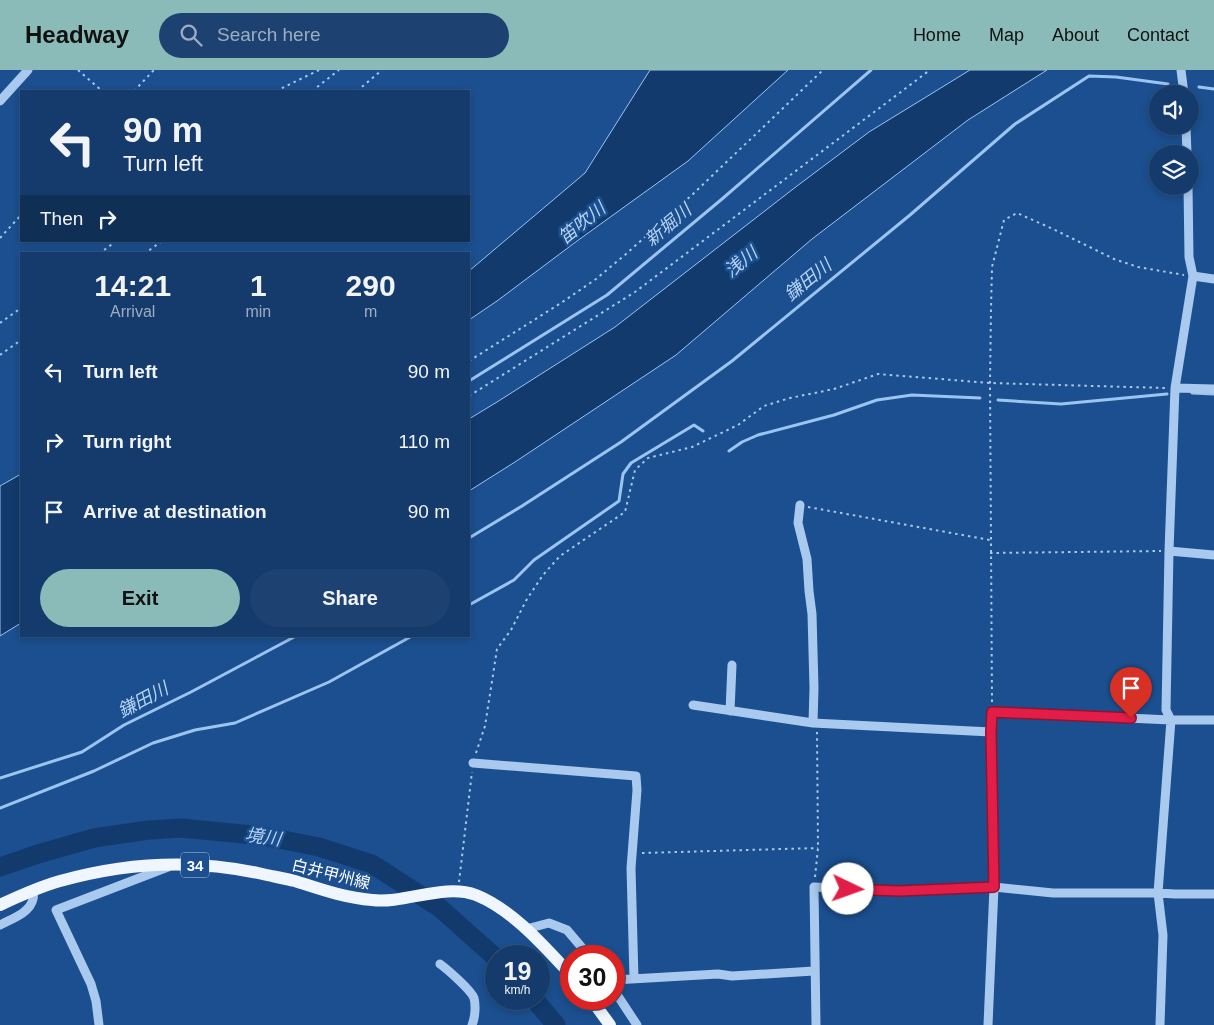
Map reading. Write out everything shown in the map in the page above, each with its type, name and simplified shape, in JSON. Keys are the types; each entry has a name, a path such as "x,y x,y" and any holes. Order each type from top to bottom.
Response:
{"main road":[{"name":"白井甲州線","path":"0,905 33,890 116,869 144,865 176,864 216,866 294,881 348,897 372,901 455,892 474,894 492,902 526,929 560,964"},
{"path":"599,1010 610,1025"}],"street":[{"path":"0,101 28,70"},
{"path":"1181,70 1183,85"},
{"path":"1160,1025 1163,935 1158,893 1171,720 1166,710 1175,388 1193,276 1189,257 1188,195"},
{"path":"1193,276 1214,279"},
{"path":"1175,388 1214,389"},
{"path":"800,505 798,523 807,559 812,614 813,723"},
{"path":"1169,551 1214,555"},
{"path":"730,711 732,664"},
{"path":"693,705 813,723 991,732"},
{"path":"988,1025 994,887 992,712 1171,720 1214,720"},
{"path":"473,763 636,776 637,790 631,868 634,979"},
{"path":"99,1025 96,1001 91,984 56,910 176,864"},
{"path":"816,1025 814,887 899,891 994,887 1053,893 1214,894"},
{"path":"0,925 29,908 33,900 33,890"},
{"path":"526,929 549,923 567,930 580,945"},
{"path":"440,964 474,997 475,1012 472,1025"},
{"path":"625,979 814,971"},
{"path":"625,1007 637,1025"}],"path":[{"path":"78,70 101,90"},
{"path":"135,90 154,70"},
{"path":"278,90 318,70"},
{"path":"313,90 339,70"},
{"path":"358,90 382,70"},
{"path":"470,360 596,279 693,194 823,70"},
{"path":"470,395 635,292 930,70"},
{"path":"992,712 990,383 992,267 1004,220 1017,213 1114,259 1138,267 1193,276"},
{"path":"0,238 20,216"},
{"path":"102,252 115,242"},
{"path":"147,252 161,242"},
{"path":"0,323 20,309"},
{"path":"0,355 20,341"},
{"path":"455,892 459,882 473,763 486,726 496,649 511,630 527,599 543,575 560,556 625,512 635,470 648,458 692,447 738,424 764,406 790,398 834,389 878,374 990,383 1175,388"},
{"path":"800,505 990,540"},
{"path":"990,553 1169,551"},
{"path":"813,723 817,732 818,848 814,887"},
{"path":"632,853 818,848"}],"water":[{"name":"笛吹川","path":"650,70 788,70 688,161 470,319 470,270 585,173"},
{"name":"浅川","path":"970,70 1047,70 968,120 812,239 676,355 470,490 470,418 615,327 869,132"},
{"path":"20,475 20,624 0,636 0,486"}],"waterway":[{"name":"新堀川","path":"470,380 607,295 722,199 871,70"},
{"name":"鎌田川","path":"470,537 621,442 732,361 910,215 1015,124 1089,76 1116,77 1168,84"},
{"name":"鎌田川","path":"1199,87 1214,89"},
{"path":"1192,393 1214,394"},
{"path":"998,400 1061,404 1167,394"},
{"path":"729,451 742,442 758,435 834,415 877,400 912,395 980,398"},
{"path":"470,604 514,580 534,560 619,501 623,474 631,463 694,425 703,431"},
{"name":"鎌田川","path":"0,778 82,752 124,725 294,637"},
{"path":"0,808 94,771 153,743 195,730 235,723 329,682 410,637"},
{"name":"境川","path":"0,867 94,838 149,830 181,828 263,836 319,847 372,864 440,908 485,948"},
{"name":"境川","path":"543,1010 556,1025"}],"route":[{"path":"848,889 899,891 994,887 992,712 1131,718"}]}
